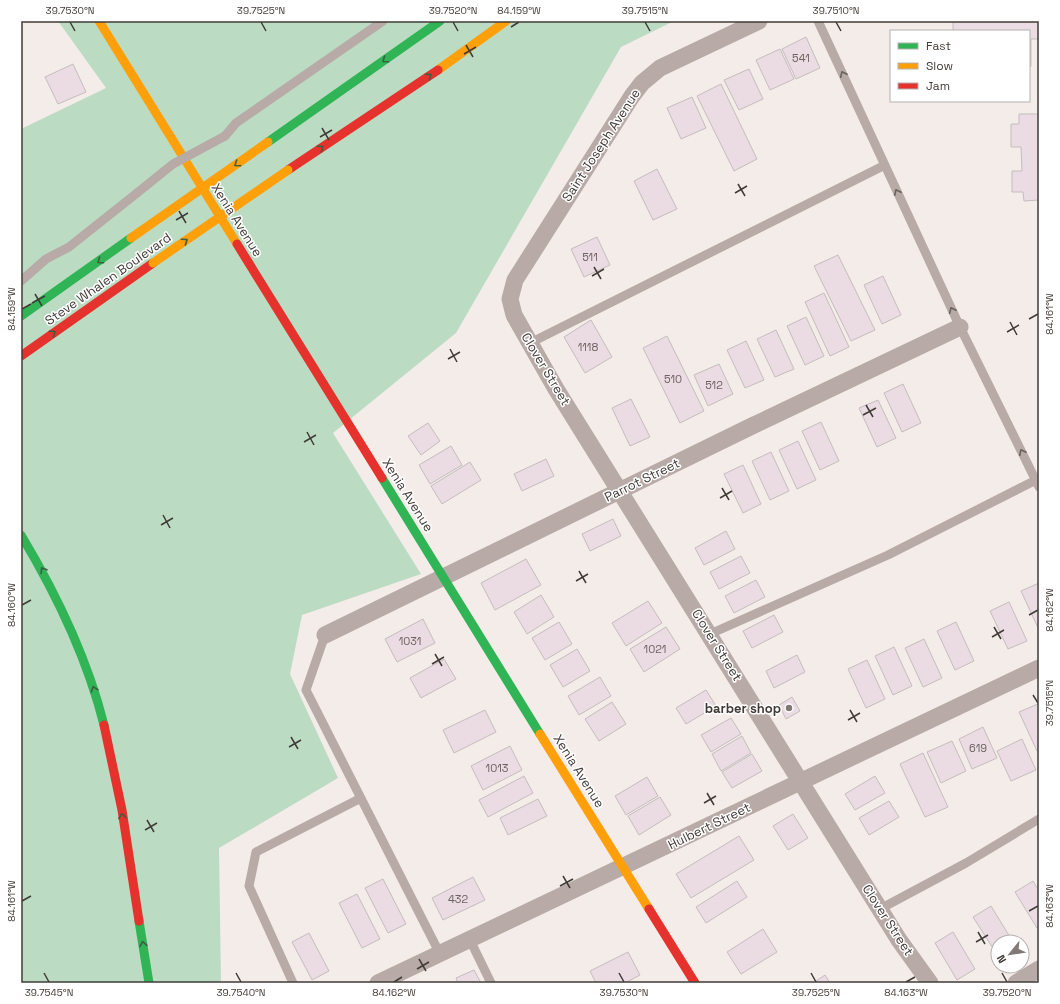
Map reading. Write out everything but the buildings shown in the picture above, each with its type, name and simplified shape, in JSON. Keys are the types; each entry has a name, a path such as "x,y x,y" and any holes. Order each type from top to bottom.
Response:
{"main road":[{"name":"Xenia Avenue","path":"99,21 695,983"},
{"name":"Steve Whalen Boulevard","path":"21,316 440,21"},
{"name":"Steve Whalen Boulevard","path":"21,356 153,263 437,70 506,21"},
{"path":"21,535 46,575 59,603 78,645 100,707 118,791 149,983"}],"street":[{"name":"Saint Joseph Avenue","path":"510,303 515,280 632,96 642,83 660,68 759,21"},
{"name":"Clover Street","path":"510,303 514,315 530,343 620,491 899,940 930,983"},
{"name":"Parrot Street","path":"326,635 752,426 960,327"},
{"name":"Hulbert Street","path":"378,983 470,940 552,899 623,868 1039,668"},
{"path":"1016,983 1039,969"}],"lane":[{"path":"21,281 46,259 69,248 173,164 225,136 236,123 383,21"},
{"path":"710,634 888,555 1037,484 960,327 818,21"},
{"path":"530,343 885,165"},
{"path":"326,635 306,690 440,954"},
{"path":"294,983 249,886 256,852 361,798"},
{"path":"880,909 966,863 1039,820"},
{"path":"470,940 491,983"}],"green space":[{"path":"58,21 674,21 621,47 456,333 333,433 421,574 302,615 290,674 338,778 219,848 221,983 21,983 21,129 106,88"}],"traffic: fast":[{"path":"268,142 440,21"},
{"path":"21,316 131,238"},
{"path":"382,478 540,734"},
{"path":"21,535 47,580 70,627 89,675 104,725"},
{"path":"139,921 149,983"}],"traffic: slow":[{"path":"99,21 237,244"},
{"path":"438,70 506,21"},
{"path":"131,238 268,142"},
{"path":"153,263 288,170"},
{"path":"540,734 649,909"}],"traffic: jam":[{"path":"288,170 438,70"},
{"path":"237,244 382,478"},
{"path":"21,356 153,263"},
{"path":"104,725 122,810 139,921"},
{"path":"649,909 695,983"}],"place":[{"name":"barber shop","path":"789,708"}]}
